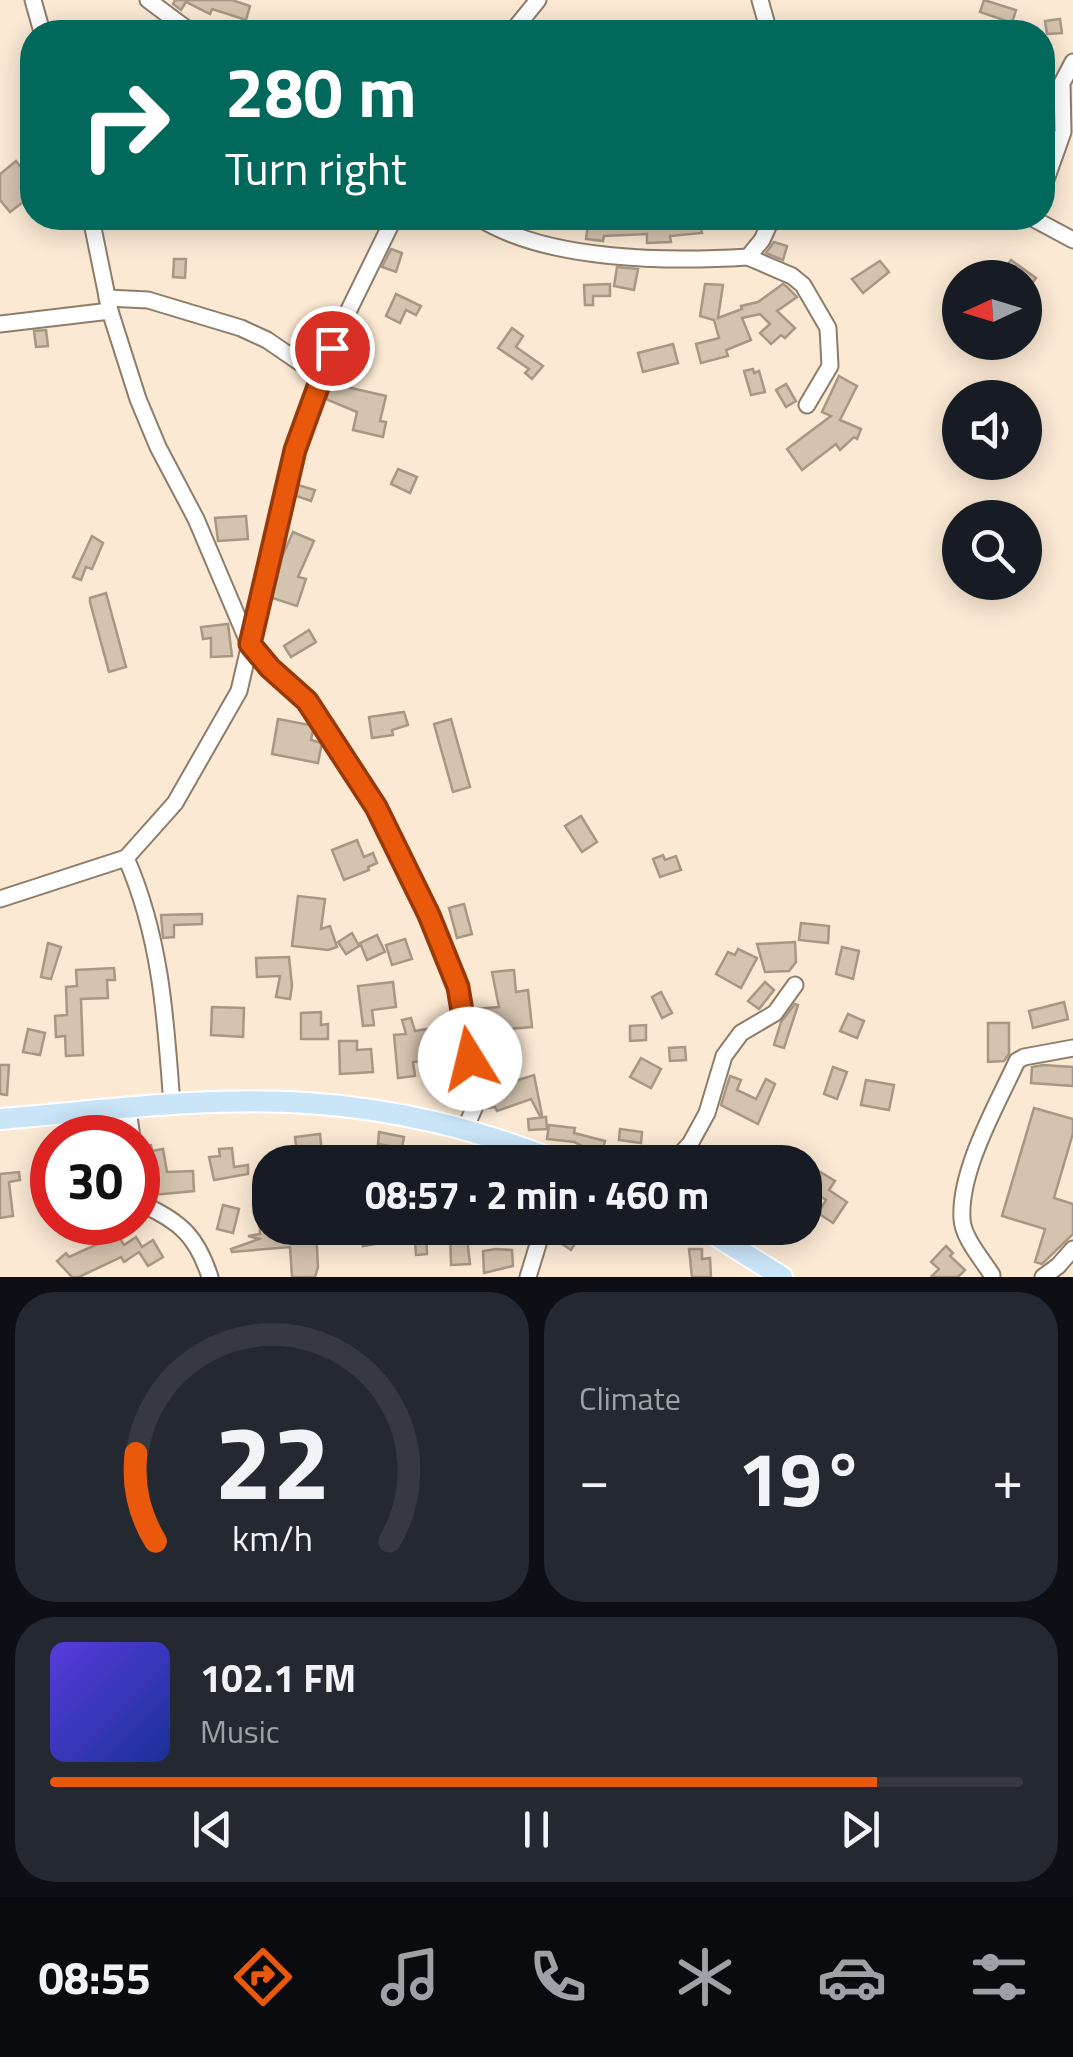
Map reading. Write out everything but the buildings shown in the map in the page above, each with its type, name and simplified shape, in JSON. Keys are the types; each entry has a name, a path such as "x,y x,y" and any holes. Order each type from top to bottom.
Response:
{"main road":[{"path":"0,1119 172,1106 306,1103 413,1116 518,1145"},
{"path":"731,1245 782,1277"}],"street":[{"path":"148,0 175,20"},
{"path":"522,20 538,0"},
{"path":"1055,154 1063,132 1062,83 1073,62"},
{"path":"94,230 109,304 151,431 196,519 250,644 307,701 330,735 376,807 429,915 458,987 466,1028 476,1104 465,1129"},
{"path":"0,898 126,858 175,803 238,691 295,450 344,320 388,230"},
{"path":"501,230 517,239 570,250 715,259 748,257 792,276 803,285 828,328 830,366 807,404"},
{"path":"748,257 767,230"},
{"path":"0,324 148,300 241,328 267,340 321,377"},
{"path":"126,858 151,926 166,1010 172,1106"},
{"path":"689,1145 707,1113 724,1056 741,1034 775,1013 795,985"},
{"path":"993,1276 962,1221 968,1180 1017,1061 1073,1048"},
{"path":"128,1109 129,1115"},
{"path":"160,1213 174,1219 192,1239 210,1277"},
{"path":"528,1277 538,1245"},
{"path":"1043,1277 1073,1248"}],"route":[{"path":"332,348 295,450 250,644 307,701 376,807 429,915 458,987 470,1059"}]}
